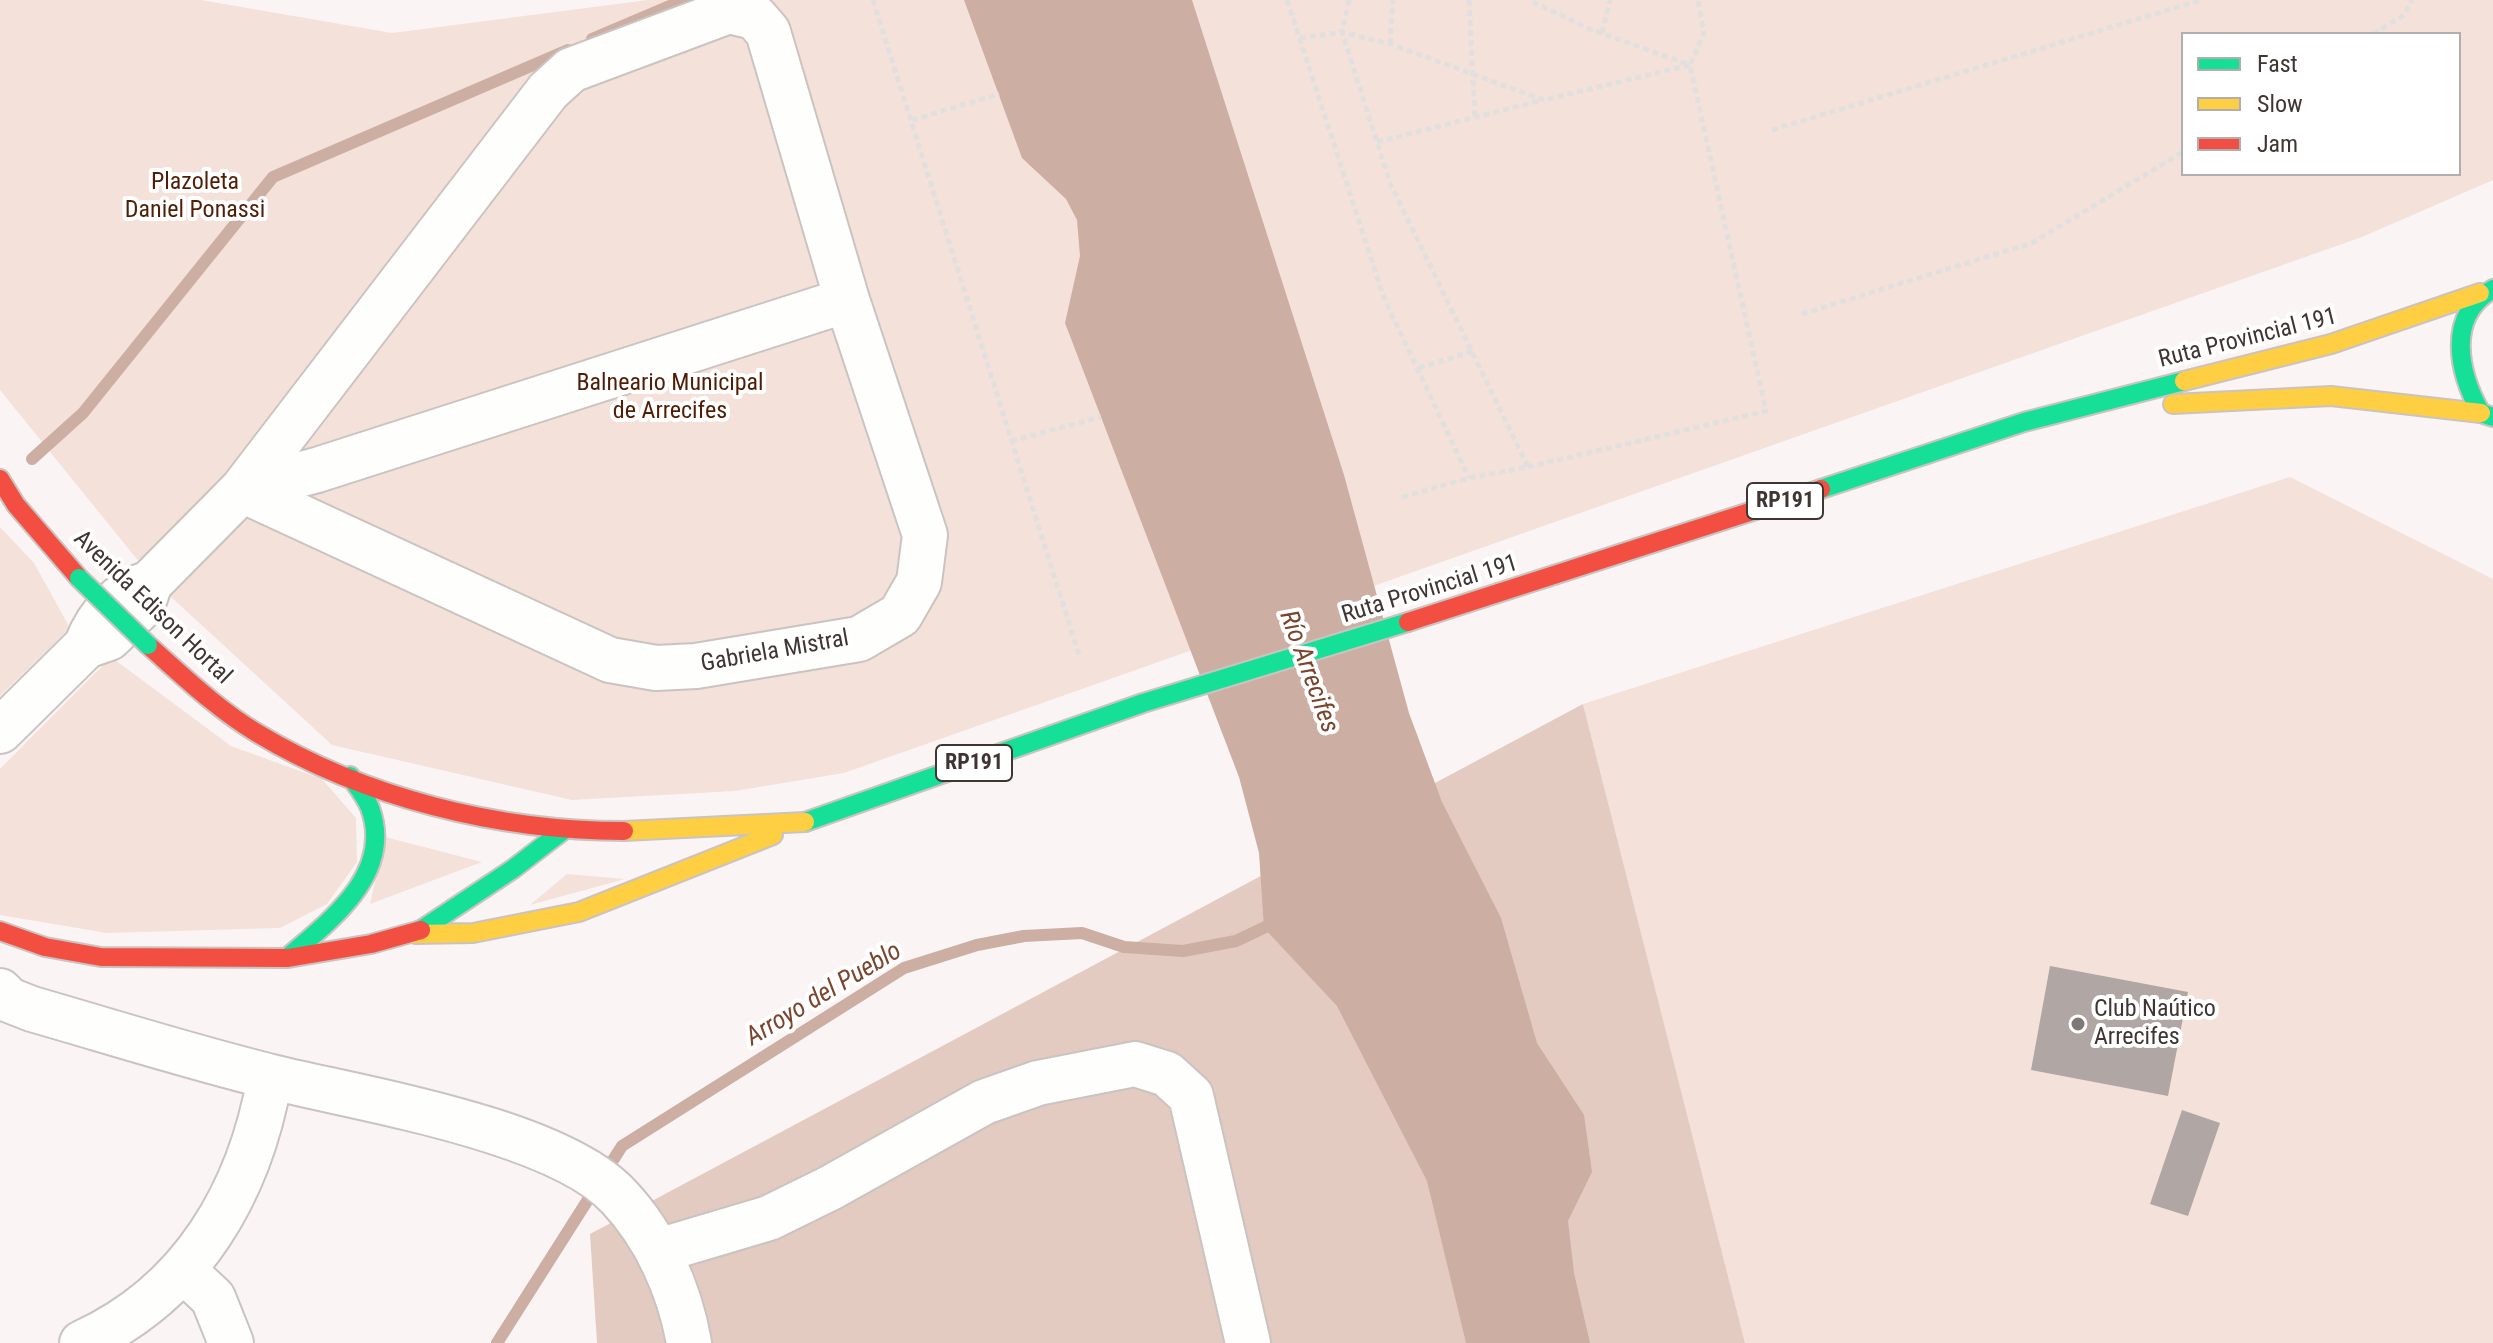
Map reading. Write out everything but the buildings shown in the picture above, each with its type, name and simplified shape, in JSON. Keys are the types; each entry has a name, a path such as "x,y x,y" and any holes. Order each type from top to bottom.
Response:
{"main road":[{"name":"RP191","path":"2487,291 2464,320 2459,350 2463,379 2487,415"},
{"name":"Ruta Provincial 191","path":"415,934 473,933 579,912 805,822 1143,703 1546,580 2024,422 2331,344 2487,291"},
{"name":"Ruta Provincial 191","path":"2024,422 2165,404 2307,395 2356,397 2487,415"},
{"name":"Avenida Edison Hortal","path":"0,479 16,505 79,578 214,703 271,741 350,776 493,821 565,829 805,822"},
{"path":"288,958 351,902 369,870 376,836 370,809 350,776"},
{"path":"0,931 45,947 101,957 288,958 415,934 513,869 565,829"}],"street":[{"name":"Gabriela Mistral","path":"0,731 86,646 95,622 127,590 150,583 242,490 548,91 571,70 729,11 760,8 847,300 925,535 919,582 900,615 859,639 696,666 656,668 610,660 242,490"},
{"path":"242,490 317,470 847,300"},
{"path":"0,991 9,1000 32,1009 270,1077 399,1105 572,1161 619,1195 658,1251 680,1336"},
{"path":"658,1251 769,1218 830,1188 984,1102 1038,1083 1135,1064 1167,1074 1191,1096 1248,1343"},
{"path":"82,1343 144,1309 184,1271 210,1234 243,1173 262,1124 270,1077"},
{"path":"184,1271 213,1298 231,1343"}],"path":[{"path":"873,0 1079,655"},
{"path":"1287,0 1384,298 1469,478"},
{"path":"1349,0 1342,32 1390,183 1528,467"},
{"path":"1390,44 1393,0"},
{"path":"1469,0 1475,117"},
{"path":"1529,0 1602,33 1690,65"},
{"path":"1602,33 1610,0"},
{"path":"1399,498 1469,478 1766,411 1690,65 1704,33 1698,0"},
{"path":"1772,130 2201,0"},
{"path":"2376,32 2404,15 2412,0"},
{"path":"1300,38 1342,32 1390,44 1544,100"},
{"path":"1377,142 1690,65"},
{"path":"912,120 999,94"},
{"path":"1802,314 2032,243 2181,153"},
{"path":"1419,368 1473,351"},
{"path":"1011,441 1101,417"}],"green space":[{"name":"Balneario Municipal de Arrecifes","path":"0,0 201,0 392,33 648,0 2493,0 2493,180 2362,237 844,773 735,791 572,800 332,745 157,584 0,390"},
{"name":"Club Naútico Arrecifes","path":"2290,477 2493,579 2493,1343 1745,1343 1583,704"},
{"path":"0,527 34,563 70,628 0,696"},
{"path":"111,657 231,746 322,779 356,818 357,862 327,904 280,928 107,933 0,915 0,769"},
{"path":"385,837 482,862 370,904"},
{"path":"567,874 625,879 530,905"}],"shaded area":[{"path":"1583,704 1745,1343 597,1343 590,1234"}],"water":[{"name":"Río Arrecifes","path":"964,0 1192,0 1344,475 1409,713 1442,802 1501,918 1537,1043 1584,1115 1592,1172 1568,1221 1574,1273 1590,1343 1466,1343 1427,1181 1337,1006 1264,928 1259,853 1239,777 1065,323 1080,256 1077,220 1066,199 1022,158"}],"waterway":[{"path":"592,39 684,0"},
{"path":"32,459 83,413 273,177 568,50"},
{"name":"Arroyo del Pueblo","path":"497,1343 622,1146 904,968 977,945 1024,936 1082,933 1124,947 1183,951 1236,941 1278,921"}],"traffic: fast":[{"path":"2493,289 2478,300 2468,314 2462,330 2461,346 2462,364 2473,398 2481,413 2493,417"},
{"path":"1821,489 2024,422 2184,381"},
{"path":"79,578 148,645"},
{"path":"805,822 1143,703 1408,622"},
{"path":"288,957 339,911 354,893 366,874 373,854 375,832 370,808 350,776"},
{"path":"421,930 513,869 565,829"}],"traffic: slow":[{"path":"2184,381 2331,344 2480,293"},
{"path":"2173,404 2331,396 2481,413"},
{"path":"624,831 805,822"},
{"path":"415,934 473,933 579,912 773,835"}],"traffic: jam":[{"path":"0,479 16,505 79,578"},
{"path":"1408,622 1821,489"},
{"path":"148,645 242,724 342,776 388,793 481,817 529,825 624,831"},
{"path":"0,931 45,947 101,957 288,958 371,944 421,930"}],"place":[{"name":"Club Naútico Arrecifes","path":"2078,1024"}],"park label":[{"name":"Plazoleta Daniel Ponassi","path":"195,197"}]}
